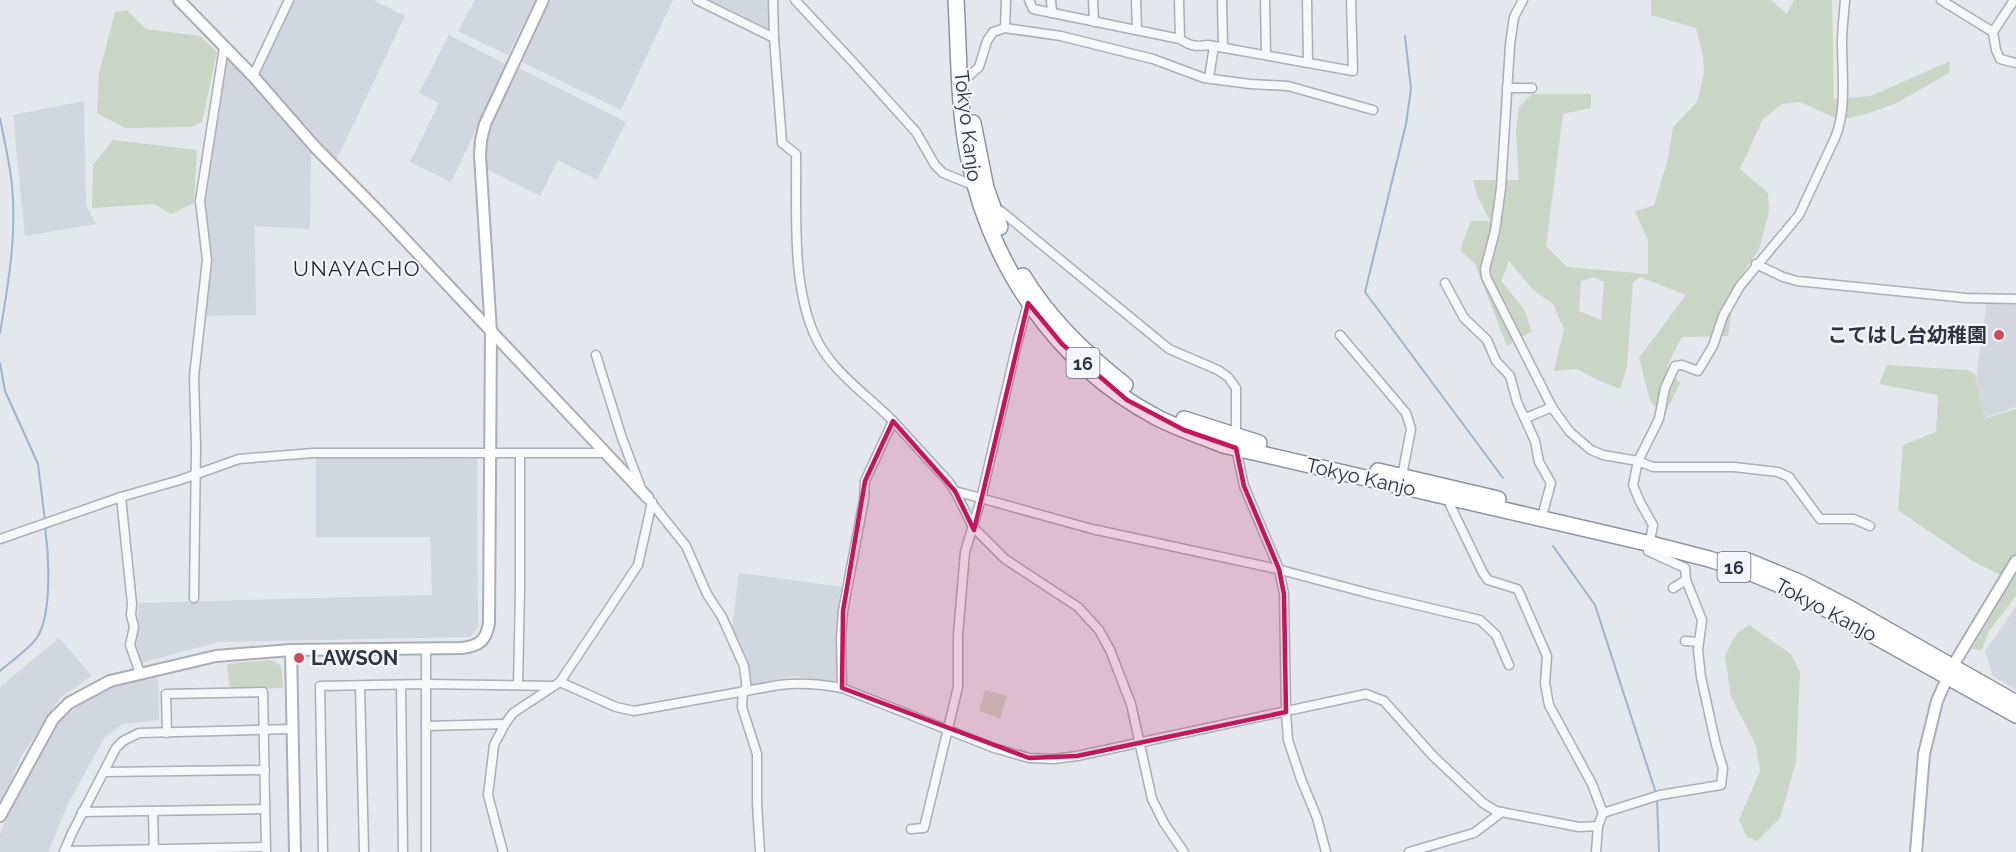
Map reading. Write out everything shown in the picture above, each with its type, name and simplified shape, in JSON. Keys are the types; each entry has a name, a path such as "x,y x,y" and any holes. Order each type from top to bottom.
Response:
{"highway":[{"name":"Tokyo Kanjo","path":"956,0 964,126 968,154 980,206 999,251 1028,303 1062,344 1094,374 1127,400 1184,430 1651,539"},
{"name":"Tokyo Kanjo","path":"966,0 974,129 993,211 1024,278 1044,307 1096,362 1130,389 1160,407 1236,442 1402,476 1452,493 1544,509 1651,539 1744,570 1792,590 2016,703"},
{"name":"Tokyo Kanjo","path":"1950,671 2016,715"}],"street":[{"path":"179,0 648,498 686,546 707,594 722,617 744,666 745,691 742,707 757,754 756,803 760,852"},
{"path":"253,76 290,0"},
{"path":"0,816 52,719 69,703 111,681 216,656 291,650 473,647 484,640 489,623 491,332 481,140 485,124 543,0"},
{"path":"697,0 774,38"},
{"path":"773,0 782,142 796,154 798,266 802,294 815,337 841,372 893,421 956,491 973,527 1005,559 1078,607 1099,630 1110,650 1131,704 1152,799 1164,823 1185,852"},
{"path":"795,0 916,132 935,165 943,172 975,186"},
{"path":"1005,27 1006,0"},
{"path":"1029,0 1033,9 1180,39 1188,45 1219,47 1353,70 1352,0"},
{"path":"1051,0 1052,13"},
{"path":"1094,0 1094,22"},
{"path":"1137,0 1137,30"},
{"path":"1179,0 1180,39"},
{"path":"1209,78 1219,47 1222,0"},
{"path":"1265,0 1266,55"},
{"path":"1307,0 1308,62"},
{"path":"1522,0 1514,17 1510,45 1501,188 1495,231 1485,268 1486,277 1552,407 1570,432 1591,450 1603,455 1638,460 1653,467 1734,467 1778,472 1789,477 1820,519 1854,519 1870,526"},
{"path":"1603,813 1656,796 1721,785 1723,768 1701,677 1698,642 1702,620 1686,580 1685,568 1648,551 1653,525 1634,488 1638,460 1659,419 1665,388 1675,366 1682,365 1698,371 1706,361 1724,316 1740,286 1799,215 1839,127 1842,107 1842,39 1845,0"},
{"path":"1941,0 1993,32"},
{"path":"2014,0 1993,32 2000,59 2016,63"},
{"path":"970,75 979,67 987,41 993,32 1005,27 1073,39 1153,59 1209,78 1250,84 1288,86 1374,110"},
{"path":"194,598 196,447 194,376 207,260 200,201 224,47"},
{"path":"1508,88 1532,88"},
{"path":"993,211 1001,212 1169,349 1218,370 1228,377 1236,388 1238,396 1236,442 1244,486 1279,569 1286,608 1286,712 1291,753 1317,818 1326,852"},
{"path":"1756,264 1797,281 1977,299 2016,299"},
{"path":"1445,283 1464,318 1490,343 1496,361 1510,376 1517,402 1535,441 1539,462 1551,483 1544,509"},
{"path":"910,829 924,828 946,729 958,687 958,635 965,552 981,499 1028,303"},
{"path":"1340,335 1406,413 1411,429 1402,476"},
{"path":"503,852 488,795 494,745 513,713 557,684 638,565 648,498 622,438 596,355"},
{"path":"1526,418 1552,407"},
{"path":"842,688 843,611 864,499 865,481 893,421"},
{"path":"0,539 239,459 314,453 606,453"},
{"path":"518,685 520,454"},
{"path":"956,491 1092,529 1279,569 1480,620 1496,635 1509,665"},
{"path":"1452,493 1450,505 1483,573 1488,580 1517,589 1547,656 1545,683 1549,705 1592,784 1603,813 1598,826 1596,852"},
{"path":"121,497 134,627 130,645 140,673"},
{"path":"1917,852 1926,741 1937,701 1950,671 2016,561"},
{"path":"1673,588 1686,580"},
{"path":"1685,641 1698,642"},
{"path":"426,648 426,852"},
{"path":"291,650 295,852"},
{"path":"323,852 320,686 557,684 634,711 800,682 842,688 994,748 1029,758 1054,759 1140,743 1366,694 1377,697 1393,709 1433,756 1469,790 1496,811 1579,827 1598,826"},
{"path":"401,685 403,852"},
{"path":"360,686 364,852"},
{"path":"167,732 166,694 263,692 264,731 265,770 266,850 64,852 116,748 123,741 139,733 264,731 292,729"},
{"path":"426,726 505,724"},
{"path":"104,772 265,770"},
{"path":"82,812 265,809"},
{"path":"153,811 154,851"},
{"path":"1409,852 1474,833 1502,812"}],"highlighted area":[{"path":"1028,303 1062,344 1127,400 1184,430 1236,448 1244,486 1279,569 1284,594 1286,712 1077,756 1029,758 842,688 843,611 865,481 893,421 955,491 974,530"}],"shaded area":[{"path":"292,0 373,0 405,16 336,161 256,74"},
{"path":"475,0 535,0 508,55 458,31"},
{"path":"551,0 673,0 621,110 522,62"},
{"path":"704,0 769,0 769,32"},
{"path":"449,35 507,65 451,182 410,162 439,103 419,93"},
{"path":"226,54 311,148 310,229 255,226 256,315 204,316 211,261 203,201 221,101"},
{"path":"515,66 626,122 597,180 558,160 540,196 485,168 484,143 489,125"},
{"path":"84,101 86,205 96,224 25,236 13,115"},
{"name":"こてはし台幼稚園","path":"2016,301 2016,407 1975,421 1977,369 1987,302"},
{"path":"316,457 477,459 478,627 470,637 218,642 141,663 136,644 139,603 432,595 430,537 316,537"},
{"path":"739,573 844,587 836,682 794,676 750,685 749,663 732,627"},
{"path":"2016,607 2016,690 1993,676 1985,651"},
{"path":"59,638 92,676 60,698 21,757 0,805 0,687"},
{"path":"158,674 159,720 123,724 104,738 68,804 48,852 0,852 0,835 7,815 57,724 80,704 116,686"}],"green space":[{"path":"1651,0 1771,0 1787,14 1794,0 1832,0 1834,99 1871,96 1950,61 1949,73 1897,103 1866,114 1840,120 1800,102 1782,104 1763,119 1740,169 1768,193 1769,212 1759,249 1735,285 1728,336 1682,337 1667,366 1680,383 1664,416 1650,401 1639,358 1686,295 1640,277 1633,283 1627,367 1620,389 1577,369 1554,371 1564,329 1553,304 1533,290 1509,261 1501,281 1524,309 1532,331 1507,346 1475,264 1460,250 1471,221 1490,221 1477,195 1473,180 1519,180 1516,132 1519,107 1532,94 1591,94 1591,108 1563,114 1546,246 1567,267 1648,274 1648,240 1635,212 1654,205 1668,159 1673,127 1697,102 1704,74 1703,56 1696,28 1651,15","holes":["1594,277 1604,282 1601,320 1579,311 1581,281"]},
{"path":"127,10 146,29 200,36 217,52 202,122 191,127 125,128 97,113 99,73 115,12"},
{"path":"113,140 197,150 194,203 171,214 154,204 92,208 93,165"},
{"path":"1887,365 1967,370 1975,374 1983,419 2016,409 2016,596 1989,631 1982,650 1972,649 2012,581 1971,560 1898,510 1903,445 1936,432 1938,395 1879,384"},
{"path":"1749,625 1791,654 1800,672 1796,762 1780,818 1757,841 1747,837 1739,820 1760,771 1756,745 1731,697 1725,655 1737,633"},
{"path":"270,660 280,665 283,688 230,690 227,664"},
{"path":"985,690 1007,696 1000,718 979,711"}],"waterway":[{"path":"1405,36 1411,89 1406,124 1365,292 1503,478"},
{"path":"0,118 11,177 13,205 11,260 0,333"},
{"path":"0,363 5,391 38,464 45,521"},
{"path":"0,671 31,645 42,626 46,613 48,583 45,526"},
{"path":"1553,546 1595,605 1656,793"},
{"path":"1657,799 1659,852"}],"place":[{"name":"こてはし台幼稚園","path":"1999,335"},
{"name":"LAWSON","path":"299,658"}],"district":[{"name":"UNAYACHO","path":"357,268"}]}
